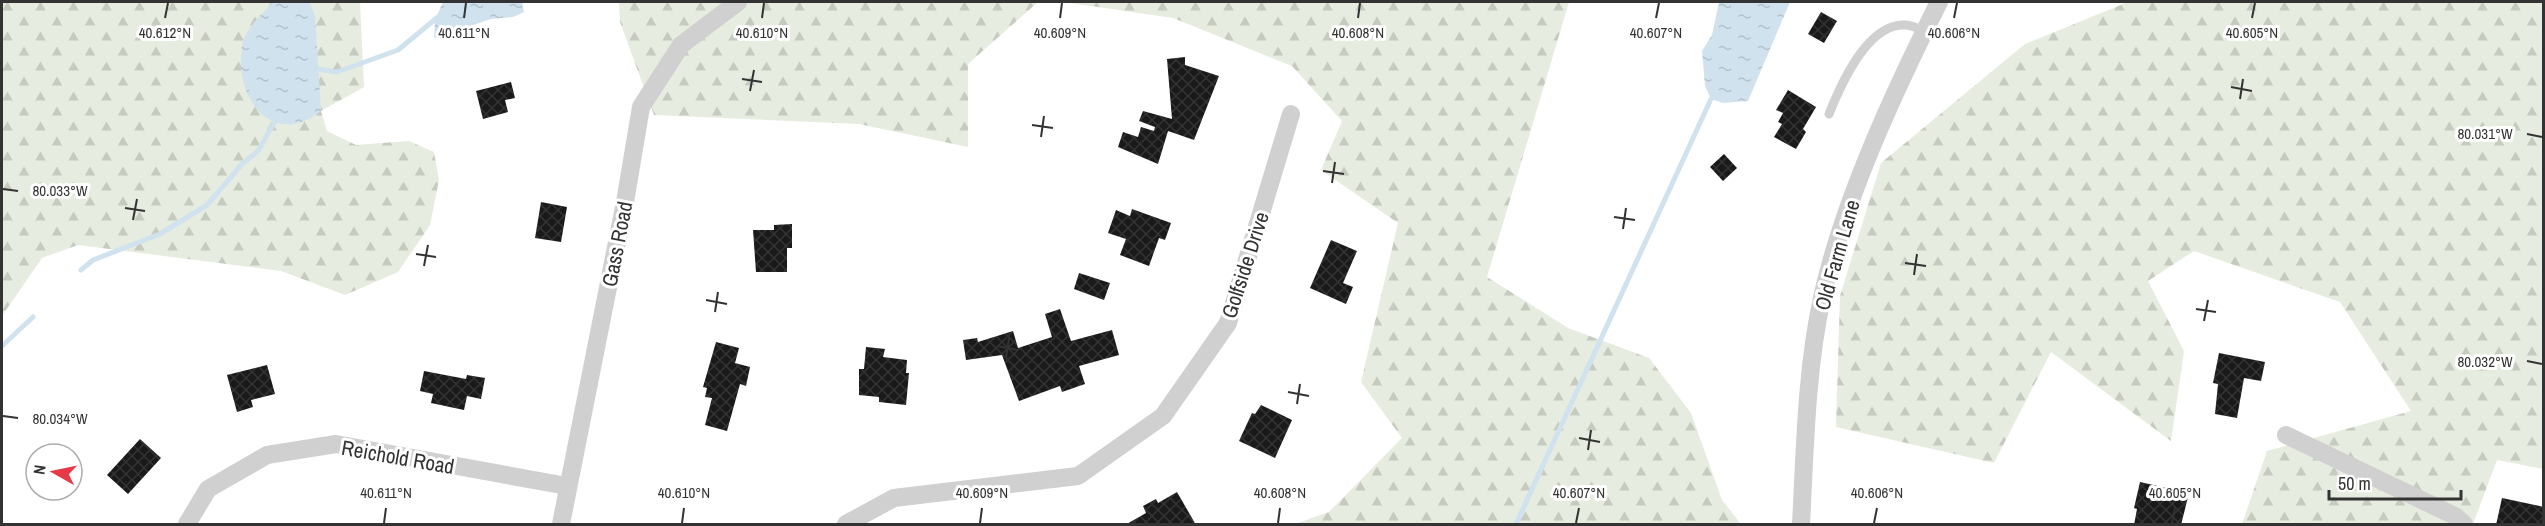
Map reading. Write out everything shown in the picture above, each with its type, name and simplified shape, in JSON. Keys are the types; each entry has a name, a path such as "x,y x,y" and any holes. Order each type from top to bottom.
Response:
{"street":[{"name":"Gass Road","path":"561,525 567,486 626,202 640,107 681,45 738,2"},
{"name":"Old Farm Lane","path":"1801,525 1818,318 1826,280 1854,194 1924,31 1939,2"},
{"name":"Golfside Drive","path":"846,525 894,498 1078,476 1162,416 1228,324 1291,114"},
{"path":"2286,435 2455,516 2464,525"},
{"name":"Reichold Road","path":"187,525 208,489 267,455 336,444 567,486"}],"lane":[{"path":"1829,114 1856,58 1876,36 1894,26 1907,25 1924,31"}],"green space":[{"path":"2,2 360,2 364,87 321,111 327,131 356,145 409,141 434,152 439,180 430,225 398,272 345,295 281,271 78,245 42,258 2,316"},
{"path":"619,2 1038,2 968,64 968,147 859,124 654,115 620,22"},
{"path":"1064,2 1569,2 1487,277 1568,328 1649,358 1691,413 1722,500 1741,524 1295,524 1329,512 1402,438 1361,382 1398,223 1321,170 1342,121 1292,66 1173,18"},
{"path":"2128,2 2543,2 2543,469 2497,460 2473,524 2242,524 2267,451 2411,411 2340,302 2194,251 2148,281 2184,351 2171,441 2051,352 1994,463 1836,427 1840,296 1881,163 2025,44"}],"water":[{"path":"273,2 309,2 315,15 321,111 303,122 286,124 271,120 258,111 249,97 243,80 241,61 245,36"},
{"path":"443,2 522,2 524,12 513,17 491,19 434,38 435,20"},
{"path":"1719,2 1790,2 1748,101 1723,103 1711,99 1705,86 1702,51 1712,35"}],"building":[{"path":"1821,12 1837,21 1824,43 1808,34"},
{"path":"1185,57 1185,65 1219,76 1194,140 1168,131 1158,164 1118,147 1123,132 1138,137 1141,127 1154,131 1155,127 1139,121 1143,111 1172,119 1167,59"},
{"path":"511,82 515,98 505,100 508,112 483,119 476,91"},
{"path":"1788,90 1816,107 1803,129 1806,132 1796,149 1774,137 1782,124 1778,122 1783,113 1776,110"},
{"path":"1724,154 1737,168 1723,181 1710,167"},
{"path":"541,202 567,207 561,242 535,238"},
{"path":"1132,209 1171,223 1165,240 1159,238 1149,266 1120,255 1126,239 1108,233 1116,210 1130,216"},
{"path":"792,224 792,248 787,248 787,272 756,272 753,230 774,230 774,225"},
{"path":"1331,240 1357,251 1343,283 1353,287 1346,304 1310,288"},
{"path":"1079,273 1110,283 1104,300 1074,289"},
{"path":"1060,309 1071,341 1112,330 1119,355 1079,366 1085,384 1062,392 1060,386 1019,401 1002,355 966,360 963,340 977,338 978,342 1013,331 1018,348 1052,337 1045,314"},
{"path":"716,342 739,348 735,363 750,367 746,386 740,384 727,431 705,425 712,398 705,397 707,388 703,387"},
{"path":"866,347 885,349 883,357 907,360 906,373 909,373 906,405 879,402 879,397 859,395 859,369 864,369"},
{"path":"2219,353 2265,362 2261,381 2244,378 2237,418 2215,414 2218,384 2213,383"},
{"path":"267,365 275,394 251,400 253,407 237,412 227,375"},
{"path":"424,371 466,379 467,375 485,378 481,399 467,396 464,410 431,403 433,394 420,391"},
{"path":"1261,405 1292,420 1275,458 1239,441 1252,413 1255,414"},
{"path":"140,439 161,458 128,494 107,475"},
{"path":"2140,482 2189,493 2181,525 2134,525 2137,509 2134,508"},
{"path":"1177,492 1196,525 1125,525 1146,513 1143,506 1156,499 1158,503"},
{"path":"2502,498 2544,507 2544,525 2496,525"}],"waterway":[{"path":"315,72 318,69 337,72 398,50 438,17"},
{"path":"1516,524 1711,99"},
{"path":"81,270 93,260 160,234 207,205 243,163 258,151 278,116"},
{"path":"2,346 33,317"}]}
